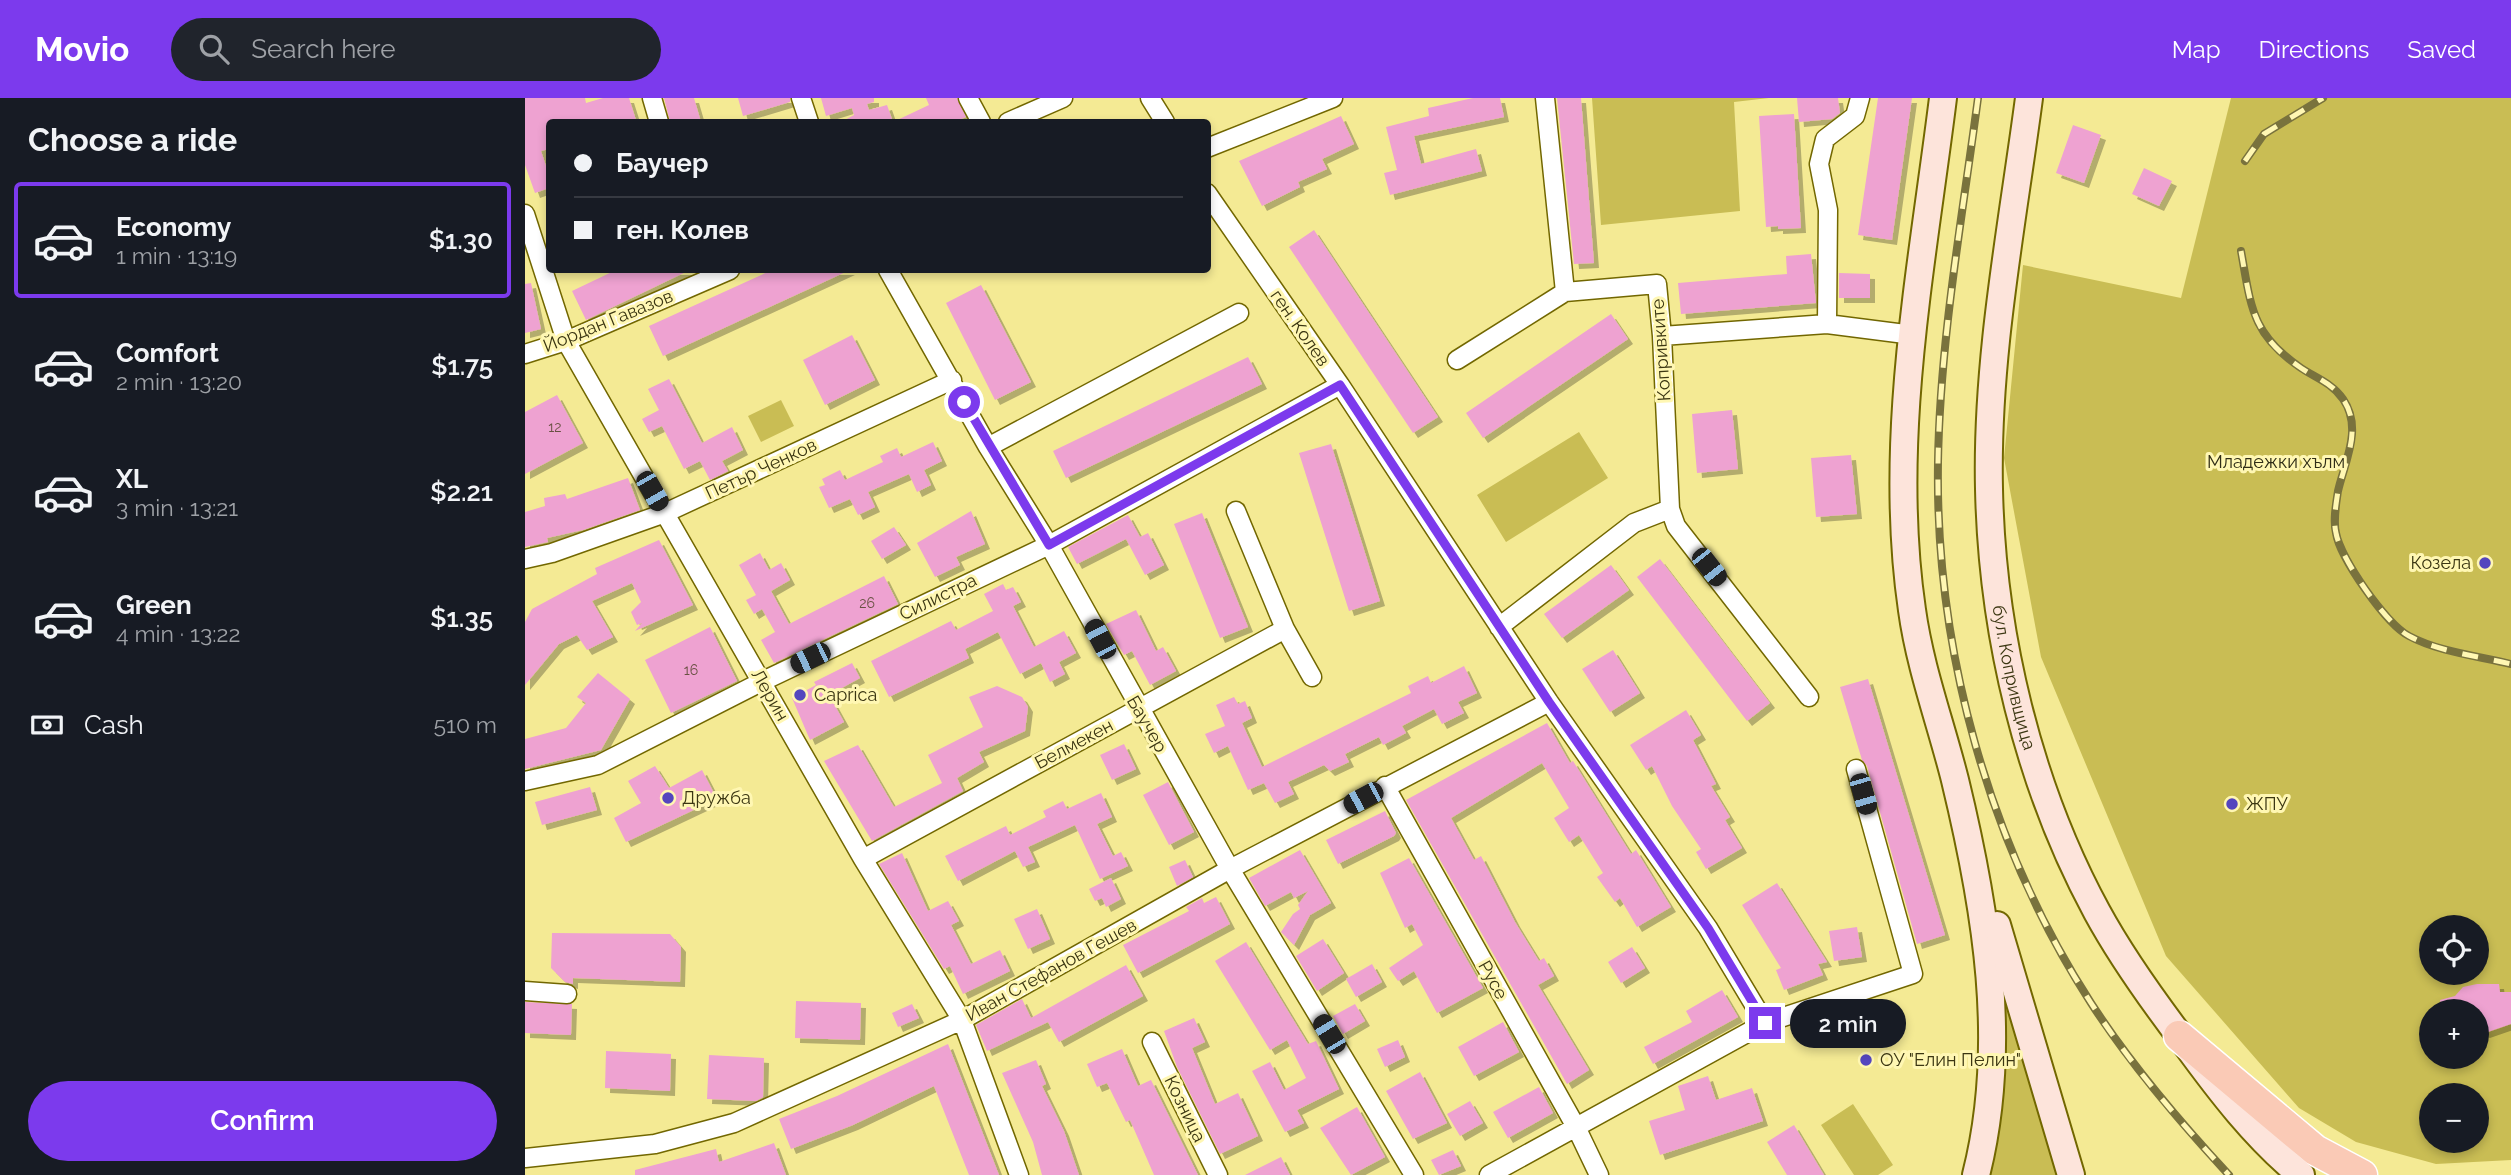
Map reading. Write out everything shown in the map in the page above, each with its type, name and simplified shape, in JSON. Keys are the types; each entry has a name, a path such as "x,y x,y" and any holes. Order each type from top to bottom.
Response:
{"main road":[{"path":"1943,98 1907,385 1903,488 1912,612 1955,782 2071,1175"},
{"name":"бул. Копривщица","path":"2029,98 1995,356 1990,439 1991,527 2007,654 2031,752 2078,871 2120,952 2179,1036 2256,1134 2301,1175"},
{"path":"1955,782 1989,957 1992,996 1988,1108 1976,1175"},
{"path":"2179,1036 2315,1150 2362,1175"}],"street":[{"path":"652,98 658,119"},
{"path":"801,98 808,119"},
{"path":"968,98 979,119"},
{"path":"1015,119 1063,98"},
{"path":"1150,98 1163,119"},
{"path":"1211,146 1333,98"},
{"path":"1545,98 1565,292"},
{"path":"1827,324 1828,210 1819,164 1825,139 1855,116 1860,98"},
{"name":"ген. Колев","path":"1211,198 1340,385 1549,702 1708,928 1765,1023"},
{"name":"Лерин","path":"525,214 566,341 863,859 962,1020 1019,1175"},
{"name":"Йордан Гавазов","path":"525,354 566,341 717,273"},
{"name":"Баучер","path":"890,273 988,447 1049,545 1138,710 1230,869 1414,1175"},
{"name":"Копривките","path":"1457,360 1565,292 1657,284 1670,509"},
{"path":"988,447 1239,313"},
{"path":"1662,336 1827,324 1913,335"},
{"name":"Петър Ченков","path":"525,559 552,554 665,513 952,380"},
{"name":"Силистра","path":"525,781 598,765 763,681 1049,545 1340,385"},
{"path":"1499,627 1634,523 1670,509 1676,526 1809,696"},
{"path":"1236,511 1285,629 1313,677"},
{"name":"Белмекен","path":"863,859 1285,629"},
{"name":"Иван Стефанов Гешев","path":"525,1158 655,1144 734,1123 962,1020 1230,869 1549,702"},
{"path":"1489,1175 1765,1023 1913,974 1856,769"},
{"name":"Русе","path":"1385,786 1576,1127 1599,1175"},
{"path":"525,991 567,994"},
{"name":"Козница","path":"1152,1042 1219,1175"}],"green space":[{"path":"1592,98 1769,98 1734,102 1740,211 1601,225"},
{"name":"Младежки хълм","path":"2231,98 2511,98 2511,1160 2436,1164 2356,1142 2299,1108 2166,956 2041,657 2004,458 2023,265 2181,298"},
{"path":"781,400 794,426 761,442 748,416"},
{"path":"1579,432 1608,478 1506,542 1477,495"},
{"path":"2003,985 2058,1175 1990,1175 2000,1128"},
{"path":"1853,1104 1893,1165 1878,1175 1854,1175 1821,1125"}],"building":[{"path":"525,98 585,98 586,103 603,98 629,98 636,119 546,119 546,150 541,151 546,166 546,189 535,193 525,165"},
{"path":"664,98 694,98 700,119 669,119"},
{"path":"738,98 790,98 790,102 743,116"},
{"path":"821,98 874,98 874,102 867,104 869,110 887,105 892,119 847,119 854,115 852,108 826,116"},
{"path":"926,98 957,98 966,117 899,119 929,105"},
{"path":"1473,98 1500,98 1504,117 1414,136 1421,164 1476,149 1482,171 1390,195 1384,173 1397,170 1386,127 1429,116 1428,108"},
{"path":"1557,98 1581,98 1594,263 1574,264"},
{"path":"1797,98 1838,98 1840,113 1832,119 1799,122"},
{"path":"1878,98 1912,98 1892,240 1858,235"},
{"path":"1794,114 1801,228 1766,227 1759,116"},
{"path":"1341,116 1354,144 1322,159 1327,169 1298,182 1300,187 1262,206 1239,161"},
{"path":"2073,125 2101,135 2084,183 2056,173"},
{"path":"2144,168 2172,181 2159,206 2132,194"},
{"path":"1314,230 1438,417 1413,433 1289,247"},
{"path":"1811,254 1816,303 1681,314 1678,283 1787,274 1786,256"},
{"path":"610,273 684,273 586,320 572,291"},
{"path":"765,273 843,273 663,356 649,326"},
{"path":"1839,273 1870,274 1870,298 1839,298"},
{"path":"531,283 541,329 525,333 525,284"},
{"path":"981,285 1031,382 995,400 946,303"},
{"path":"1611,314 1628,339 1483,438 1466,413"},
{"path":"852,335 875,380 825,405 803,360"},
{"path":"1248,357 1262,384 1066,478 1053,451"},
{"path":"669,379 702,443 732,427 743,450 722,461 728,471 710,480 700,461 684,469 662,426 649,432 642,419 659,410 648,389"},
{"path":"557,395 583,443 525,474 525,412"},
{"path":"1732,410 1738,469 1697,473 1692,414"},
{"path":"933,442 942,461 924,470 931,485 917,492 909,474 868,492 875,507 858,515 850,499 829,508 819,487 825,485 822,479 840,470 845,480 883,462 880,456 897,448 901,457"},
{"path":"1331,444 1380,601 1349,611 1299,453"},
{"path":"1851,455 1857,514 1816,517 1811,458"},
{"path":"628,478 640,510 583,530 547,538 548,542 525,547 525,512 545,506 544,498 565,494 567,499"},
{"path":"971,511 985,544 956,557 960,565 935,577 917,543"},
{"path":"1202,513 1248,627 1220,638 1174,524"},
{"path":"1128,515 1140,537 1148,533 1164,565 1145,575 1126,539 1077,564 1068,547"},
{"path":"894,527 906,545 882,559 871,541"},
{"path":"659,540 693,605 635,631 642,623 637,625 631,612 641,602 632,583 592,601 613,637 587,650 577,635 559,644 525,685 525,622 532,609 597,574 595,568"},
{"path":"760,553 769,570 781,563 790,580 771,591 789,624 884,576 898,604 774,663 761,640 775,632 762,609 754,614 746,600 756,595 739,565"},
{"path":"1660,559 1770,703 1747,721 1637,577"},
{"path":"1611,565 1629,590 1562,638 1544,614"},
{"path":"1003,584 1006,590 1013,587 1021,602 1013,606 1034,647 1064,631 1076,653 1059,662 1065,674 1050,682 1041,663 1020,674 998,632 965,649 969,658 889,697 871,661 951,621 956,630 993,611 984,594"},
{"path":"1136,610 1156,651 1163,647 1176,671 1150,685 1132,651 1124,655 1106,624"},
{"path":"710,627 737,681 671,713 645,660"},
{"path":"1613,650 1640,693 1610,712 1582,669"},
{"path":"852,663 860,678 829,695 844,722 810,740 792,698 816,685 814,682"},
{"path":"1464,666 1477,693 1458,702 1464,713 1442,724 1434,709 1402,726 1406,733 1383,745 1379,737 1345,754 1349,762 1330,771 1324,765 1288,782 1294,794 1275,803 1264,783 1248,790 1228,746 1214,753 1205,734 1225,726 1216,705 1234,697 1238,704 1245,701 1252,718 1242,723 1262,767 1411,693 1408,686 1428,676 1431,683"},
{"path":"598,673 630,699 601,750 525,769 525,739 566,728 586,703 577,697"},
{"path":"1868,679 1945,935 1917,944 1867,766 1862,760 1840,687"},
{"path":"997,686 1022,697 1028,707 1025,731 979,752 984,762 957,778 963,791 872,841 824,761 858,745 894,807 942,783 928,755 983,727 969,697"},
{"path":"1686,710 1701,735 1693,740 1716,784 1711,786 1730,817 1725,820 1742,848 1706,869 1696,852 1701,849 1672,806 1652,766 1646,770 1630,745"},
{"path":"1547,723 1570,763 1573,761 1631,854 1636,850 1671,907 1637,927 1620,898 1615,902 1597,877 1603,873 1579,835 1569,842 1554,818 1569,808 1542,763 1451,818 1474,860 1481,856 1515,922 1539,961 1544,958 1554,976 1538,985 1589,1070 1567,1084 1406,800"},
{"path":"1124,744 1136,769 1112,780 1100,755"},
{"path":"655,766 669,788 702,770 717,799 626,842 614,818 641,803 628,781"},
{"path":"1168,782 1194,832 1169,845 1143,795"},
{"path":"590,787 597,810 542,825 535,802"},
{"path":"1101,793 1112,817 1097,824 1113,856 1121,852 1128,866 1100,879 1075,825 1028,847 1035,862 1023,867 1015,851 958,881 945,856 1006,826 1010,835 1046,817 1043,811 1063,801 1067,809"},
{"path":"1385,811 1396,833 1394,836 1338,864 1326,840"},
{"path":"1300,850 1331,903 1310,915 1294,945 1281,932 1293,914 1300,909 1298,905 1308,891 1294,898 1291,892 1265,906 1249,878"},
{"path":"902,853 928,911 948,901 959,921 951,925 971,964 1000,950 1010,971 963,994 950,966 944,969 879,864"},
{"path":"1409,858 1483,988 1437,1013 1414,971 1398,981 1389,968 1423,945 1412,924 1405,928 1380,873"},
{"path":"1185,860 1193,877 1177,886 1169,867"},
{"path":"1111,878 1121,899 1106,907 1102,898 1095,901 1089,889"},
{"path":"1777,883 1827,962 1818,964 1823,975 1784,990 1776,970 1781,968 1742,905"},
{"path":"1216,897 1230,924 1138,973 1123,945 1189,911 1186,907 1202,898 1204,903"},
{"path":"1037,909 1050,939 1028,949 1014,919"},
{"path":"1857,927 1862,957 1834,961 1829,931"},
{"path":"552,933 670,934 681,947 680,982 573,978 573,984 565,982 551,968"},
{"path":"1323,939 1344,973 1317,991 1296,956"},
{"path":"1246,942 1308,1044 1316,1041 1339,1089 1297,1110 1304,1123 1285,1132 1252,1071 1270,1062 1284,1090 1306,1078 1287,1040 1270,1050 1215,961"},
{"path":"1632,947 1645,968 1621,983 1608,962"},
{"path":"1372,964 1382,982 1356,997 1346,979"},
{"path":"1126,965 1143,996 1059,1042 1048,1022 987,1051 976,1025 1022,999 1031,1018"},
{"path":"2499,984 2500,992 2511,992 2511,1024 2489,1032 2489,999 2444,999 2455,996 2463,987"},
{"path":"1722,990 1738,1017 1653,1064 1644,1047 1692,1022 1686,1011"},
{"path":"796,1001 861,1003 860,1040 795,1038"},
{"path":"525,1002 572,1004 571,1035 525,1033"},
{"path":"912,1004 919,1018 898,1027 892,1013"},
{"path":"1355,1004 1365,1021 1343,1034 1333,1016"},
{"path":"1194,1018 1205,1042 1192,1048 1215,1104 1238,1093 1258,1136 1220,1154 1177,1067 1164,1031"},
{"path":"1503,1022 1519,1052 1474,1076 1458,1047"},
{"path":"1398,1040 1405,1057 1385,1067 1377,1049"},
{"path":"948,1044 999,1175 969,1175 934,1086 853,1125 791,1149 779,1119 837,1096"},
{"path":"1122,1049 1138,1086 1151,1080 1198,1175 1154,1175 1130,1120 1126,1122 1107,1083 1097,1087 1087,1064"},
{"path":"606,1051 671,1054 670,1091 605,1088"},
{"path":"709,1055 764,1058 763,1097 756,1101 707,1099"},
{"path":"1036,1060 1046,1084 1042,1086 1064,1131 1079,1175 1042,1175 1033,1142 1002,1073"},
{"path":"1420,1072 1447,1123 1413,1139 1386,1091"},
{"path":"1708,1076 1716,1100 1752,1088 1763,1121 1660,1155 1649,1121 1685,1110 1678,1086"},
{"path":"1539,1087 1553,1113 1508,1138 1493,1112"},
{"path":"1470,1101 1483,1123 1460,1136 1447,1114"},
{"path":"1357,1107 1385,1157 1351,1175 1320,1128"},
{"path":"1794,1125 1824,1175 1787,1175 1767,1142"},
{"path":"774,1143 786,1175 635,1175 635,1170 716,1149 719,1162"},
{"path":"1453,1150 1461,1166 1439,1175 1431,1160"},
{"path":"1281,1157 1290,1175 1245,1175"}],"railway":[{"path":"1978,98 1947,325 1938,462 1946,604 1958,674 1975,744 1997,812 2024,878 2055,942 2091,1003 2122,1048 2174,1113 2229,1175"},
{"path":"2245,161 2264,134 2323,98"},
{"path":"2241,251 2251,303 2263,331 2284,355 2334,389 2349,410 2352,421 2351,445 2338,491 2335,523 2339,544 2365,589 2388,618 2409,636 2446,650 2511,664"}],"place":[{"name":"Козела","path":"2485,563"},
{"name":"Caprica","path":"800,695"},
{"name":"Дружба","path":"668,798"},
{"name":"ЖПУ","path":"2232,804"},
{"name":"ОУ \"Елин Пелин\"","path":"1866,1060"}],"route":[{"path":"964,402 988,447 1049,545 1340,385 1549,702 1708,928 1765,1023"}]}
